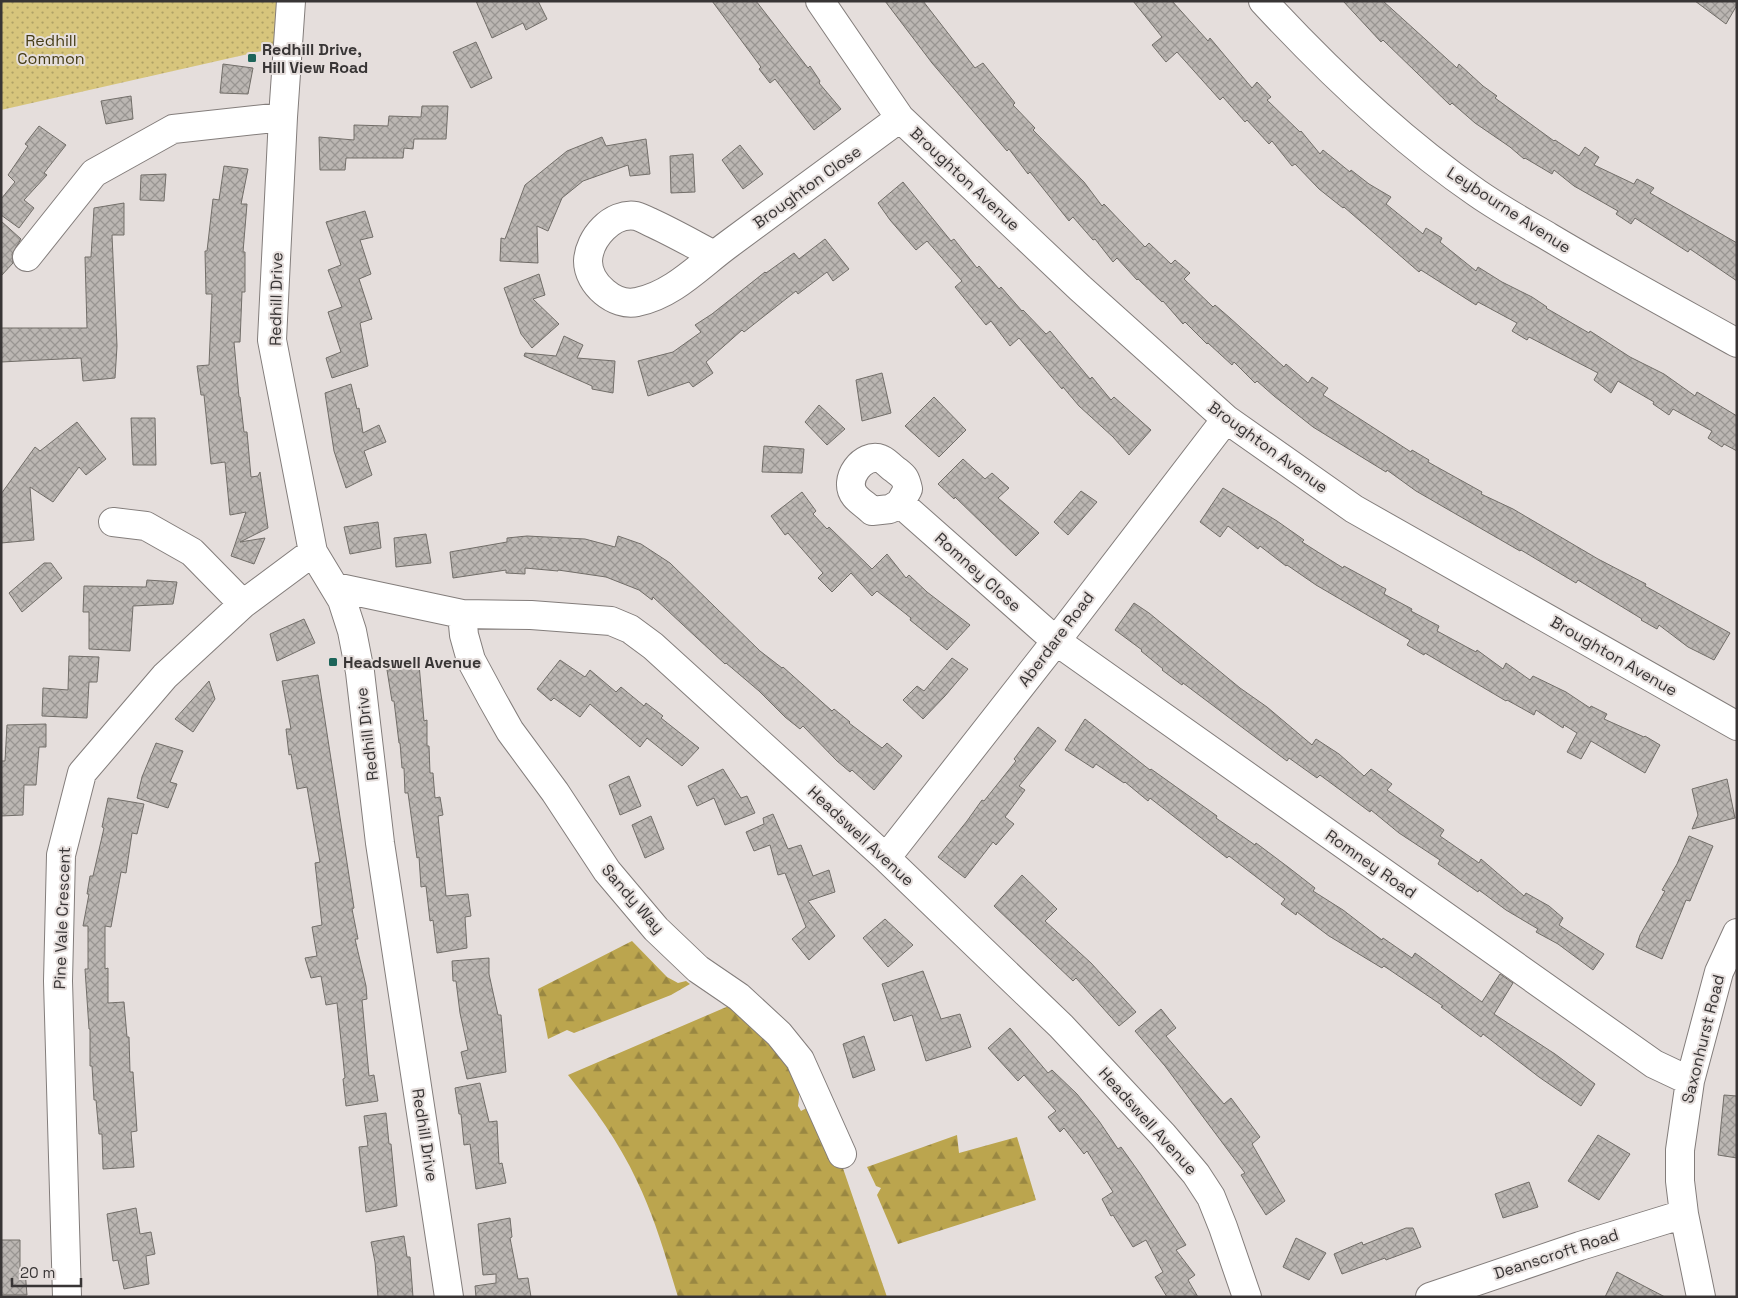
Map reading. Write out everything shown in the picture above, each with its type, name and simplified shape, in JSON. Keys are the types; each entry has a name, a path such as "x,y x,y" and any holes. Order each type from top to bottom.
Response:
{"street":[{"name":"Redhill Drive","path":"292,1 283,117 272,340 313,552 335,587 347,612 360,672 380,843 449,1297"},
{"name":"Broughton Avenue","path":"820,1 900,118 1080,288 1226,419 1354,509 1737,726"},
{"name":"Leybourne Avenue","path":"1263,1 1320,61 1431,159 1478,194 1602,269 1737,344"},
{"path":"27,257 94,173 173,129 283,117"},
{"name":"Broughton Close","path":"714,255 900,118"},
{"name":"Aberdare Road","path":"886,858 1056,641 1226,419"},
{"name":"Romney Close","path":"900,503 1056,641"},
{"path":"114,522 146,526 192,552 243,604"},
{"name":"Pine Vale Crescent","path":"67,1297 58,981 61,855 82,773 165,676 243,604 313,552"},
{"name":"Headswell Avenue","path":"335,587 462,614 531,614 588,618 611,621 630,628 710,697 886,858 1061,1026 1163,1135 1196,1174 1211,1197 1247,1297"},
{"name":"Sandy Way","path":"462,614 464,635 472,660 492,699 510,731 554,792 606,871 656,928 698,969 738,997 779,1034 800,1060 842,1154"},
{"name":"Romney Road","path":"1056,641 1654,1064 1690,1081"},
{"name":"Saxonhurst Road","path":"1701,1297 1684,1214 1680,1181 1680,1150 1690,1081 1719,972 1737,933"},
{"name":"Deanscroft Road","path":"1430,1297 1580,1246 1684,1214"}],"green space":[{"name":"Redhill Common","path":"1,1 291,1 288,45 1,110"},
{"path":"632,941 667,977 678,983 686,981 690,984 671,995 574,1033 567,1030 548,1039 538,989"},
{"path":"731,1005 779,1048 800,1088 798,1106 801,1111 820,1101 887,1297 678,1297 655,1224 630,1167 606,1126 568,1075"},
{"path":"957,1135 959,1153 1017,1137 1036,1200 898,1244 877,1195 881,1188 876,1186 867,1167"}],"building":[{"path":"476,1 538,1 547,19 526,30 523,23 492,38"},
{"path":"712,1 756,1 808,68 810,66 820,81 819,83 841,109 814,130 775,79 770,83 759,69 761,67"},
{"path":"885,1 923,1 975,68 983,63 1015,103 1013,105 1035,128 1033,130 1084,182 1102,206 1104,204 1145,247 1149,243 1171,264 1175,260 1190,273 1184,279 1213,307 1215,305 1284,367 1286,364 1308,383 1312,377 1328,388 1323,395 1411,452 1412,450 1429,460 1428,462 1482,492 1481,494 1513,509 1730,633 1714,660 1688,647 1659,625 1657,629 1578,580 1576,583 1416,491 1387,470 1386,472 1313,427 1257,381 1255,383 1234,362 1232,365 1185,322 1183,324 1163,301 1137,280 1117,258 1113,262 1095,239 1093,240 1073,217 1069,221 1030,172 1028,174 1009,149 1007,151 932,63"},
{"path":"1133,1 1172,1 1208,41 1210,38 1252,88 1257,82 1271,97 1267,100 1301,131 1320,154 1323,150 1350,172 1351,170 1369,184 1391,197 1386,204 1423,234 1426,228 1442,238 1440,242 1476,271 1478,267 1532,297 1546,308 1589,333 1590,331 1630,357 1664,374 1695,396 1697,392 1737,416 1737,451 1724,444 1722,447 1708,438 1712,431 1673,409 1669,415 1653,404 1654,402 1618,381 1611,393 1594,380 1598,373 1529,337 1527,340 1512,331 1517,323 1478,302 1476,305 1421,270 1419,272 1344,207 1319,189 1295,164 1292,166 1272,141 1269,144 1247,120 1245,122 1223,97 1220,100 1177,52 1166,62 1152,45 1162,37"},
{"path":"1343,1 1383,1 1457,68 1459,64 1497,96 1495,98 1554,141 1579,156 1585,147 1599,157 1594,165 1634,184 1637,179 1654,188 1650,193 1737,243 1737,281 1690,249 1688,252 1635,218 1631,224 1616,214 1618,211 1574,186 1554,170 1552,174 1524,159 1475,123 1452,103 1450,105 1383,40 1381,42"},
{"path":"1695,1 1737,1 1737,5 1726,24"},
{"path":"476,42 492,78 471,88 453,52"},
{"path":"223,64 253,68 248,94 220,93"},
{"path":"131,96 133,119 106,124 101,101"},
{"path":"422,106 448,106 446,139 414,139 413,149 404,148 403,158 346,158 345,170 320,170 319,137 354,140 354,125 388,126 389,116 421,117"},
{"path":"39,126 66,145 44,173 47,175 24,200 34,208 19,228 1,215 1,199 15,182 8,175 28,146 25,144"},
{"path":"602,137 606,146 646,139 650,174 630,176 628,165 583,181 562,198 548,231 537,226 538,263 500,261 501,238 505,239 525,185 567,151"},
{"path":"740,145 763,174 743,189 722,160"},
{"path":"693,154 695,192 671,193 670,156"},
{"path":"224,166 248,169 241,204 247,204 243,252 245,252 245,292 242,292 240,342 234,342 239,397 244,432 247,432 251,477 258,476 260,472 268,528 240,542 265,538 254,564 231,556 246,512 230,515 225,462 211,464 204,395 201,395 197,366 209,365 212,294 206,294 205,251 207,251 213,199 219,200"},
{"path":"166,174 164,201 140,200 141,175"},
{"path":"903,182 951,241 954,239 977,268 979,266 999,289 1001,287 1046,334 1050,331 1090,379 1092,377 1111,400 1114,397 1151,430 1129,455 1113,437 1079,406 1063,387 1062,389 1019,338 1010,346 991,321 986,325 955,287 962,281 927,241 916,250 890,220 878,203"},
{"path":"124,203 124,235 112,235 117,346 115,378 83,381 81,358 1,362 1,328 87,328 85,257 91,257 94,208"},
{"path":"365,211 373,237 360,240 371,274 359,279 372,319 360,323 368,366 332,378 326,358 341,352 328,312 342,307 328,270 341,265 326,222"},
{"path":"1,221 21,239 12,254 13,263 1,276"},
{"path":"825,239 849,269 833,281 827,272 798,294 796,291 744,332 742,330 706,362 713,373 693,387 689,382 648,396 638,361 673,352 701,332 695,325 765,272 794,253 799,259"},
{"path":"539,274 545,295 533,299 559,324 532,348 521,334 504,288"},
{"path":"564,336 583,345 577,358 615,361 613,393 592,389 592,386 524,356 525,353 556,356"},
{"path":"882,373 891,413 862,421 856,380"},
{"path":"351,384 357,409 359,408 363,433 379,425 386,442 364,451 372,475 346,488 334,451 325,393"},
{"path":"934,397 966,430 939,457 905,426"},
{"path":"819,405 845,429 827,445 805,422"},
{"path":"131,418 155,418 156,465 133,465"},
{"path":"77,422 106,459 86,475 79,467 53,502 30,487 34,540 1,543 1,494 35,447 40,451"},
{"path":"764,446 804,449 802,473 762,472"},
{"path":"963,459 985,479 992,473 1009,488 998,498 1039,533 1016,556 955,497 954,499 938,484"},
{"path":"1223,488 1277,521 1304,540 1302,542 1343,568 1344,566 1386,589 1384,594 1439,626 1437,631 1476,652 1477,650 1503,669 1506,663 1530,680 1533,676 1566,692 1590,708 1591,706 1607,714 1604,719 1645,736 1660,745 1645,773 1591,741 1581,759 1567,752 1577,733 1564,725 1563,728 1536,710 1534,715 1506,701 1425,653 1424,655 1407,645 1410,640 1316,585 1286,566 1260,546 1258,549 1228,526 1220,537 1200,522"},
{"path":"1081,491 1097,502 1068,535 1054,522"},
{"path":"802,492 816,511 813,514 872,569 887,554 906,578 909,575 927,592 970,625 947,650 877,591 872,596 851,573 832,592 818,578 823,573 788,533 785,535 771,516"},
{"path":"378,522 381,548 350,554 344,527"},
{"path":"426,534 431,563 396,567 394,538"},
{"path":"527,536 585,539 615,547 618,536 641,544 670,563 760,651 783,667 832,711 834,709 882,748 887,743 902,756 874,790 852,770 850,772 837,761 803,726 800,729 785,717 759,691 725,664 653,597 652,600 639,590 606,577 558,570 525,568 525,574 506,573 506,570 453,578 450,552 507,542 507,538"},
{"path":"44,563 51,563 62,578 22,612 9,593"},
{"path":"147,580 177,582 173,604 133,606 130,651 89,649 89,612 83,612 84,586 146,587"},
{"path":"1134,603 1149,613 1240,688 1267,707 1312,745 1316,739 1339,754 1364,776 1371,769 1392,784 1387,790 1444,830 1440,836 1479,863 1481,859 1524,896 1526,893 1549,906 1563,918 1559,925 1604,954 1593,970 1558,944 1536,932 1538,929 1506,910 1479,890 1478,892 1438,864 1440,860 1399,833 1371,810 1370,812 1320,775 1317,778 1289,758 1287,761 1183,683 1182,685 1162,670 1142,650 1115,630"},
{"path":"304,619 315,643 277,661 270,634"},
{"path":"69,656 99,657 97,682 89,682 87,718 42,716 43,688 68,690"},
{"path":"952,658 968,669 923,719 903,700 917,686 924,691"},
{"path":"560,660 585,677 590,670 616,692 621,687 644,706 646,703 663,716 661,718 699,748 682,766 647,738 640,747 590,704 580,717 554,698 551,701 537,689"},
{"path":"419,664 424,721 427,720 430,773 433,773 435,798 440,797 443,815 438,816 446,896 468,894 471,916 465,917 467,948 437,953 433,920 430,921 426,886 421,887 419,857 417,858 408,793 405,793 404,768 402,768 394,701 392,701 387,670"},
{"path":"318,675 354,908 352,909 358,939 355,939 366,986 367,999 362,1000 369,1076 374,1075 378,1101 346,1106 337,1003 326,1005 321,976 311,978 305,958 317,956 312,927 322,925 315,863 320,862 307,787 297,789 291,754 289,755 286,729 291,729 282,681"},
{"path":"209,681 215,699 193,732 175,719"},
{"path":"1085,719 1150,770 1288,867 1315,888 1313,891 1343,910 1382,940 1383,938 1412,958 1415,953 1482,1002 1500,974 1513,983 1494,1014 1555,1054 1595,1084 1581,1106 1483,1034 1481,1037 1441,1007 1443,1006 1384,966 1382,968 1329,936 1297,912 1296,915 1281,904 1285,899 1229,856 1227,858 1150,798 1148,801 1125,782 1096,764 1093,768 1065,750"},
{"path":"46,724 46,747 39,747 36,785 24,785 23,815 1,816 1,761 5,761 7,725"},
{"path":"1038,727 1056,741 1019,786 1025,790 1005,817 1014,824 996,845 993,842 965,878 938,857 982,800 984,801 1016,761 1014,759"},
{"path":"156,743 183,751 170,782 177,784 168,808 137,798 142,777"},
{"path":"723,769 741,798 747,796 755,813 725,825 714,798 697,806 688,786"},
{"path":"629,776 641,806 620,815 609,785"},
{"path":"1727,779 1735,818 1692,829 1698,815 1692,789"},
{"path":"108,798 144,804 137,834 132,833 126,873 121,872 111,927 105,926 105,969 108,968 108,1003 124,1002 127,1037 129,1037 130,1072 133,1072 137,1131 131,1132 134,1167 103,1169 102,1134 99,1134 92,1066 90,1066 90,1029 85,969 88,969 88,926 83,926 89,894 87,894 90,876 93,876 104,828 102,827"},
{"path":"773,814 788,849 801,845 813,876 829,870 835,892 808,901 835,936 809,960 792,939 806,927 785,873 778,875 770,845 754,851 746,832 764,824 763,818"},
{"path":"651,816 664,849 645,858 632,825"},
{"path":"1689,836 1713,846 1690,901 1686,900 1662,959 1636,947 1640,935 1665,891 1662,890 1677,864"},
{"path":"1022,875 1057,909 1045,921 1091,963 1136,1012 1119,1026 1076,978 1073,981 994,906"},
{"path":"885,919 913,945 888,967 863,938"},
{"path":"489,958 489,974 498,1015 501,1015 506,1072 467,1079 461,1052 468,1050 460,1013 456,981 453,981 452,961"},
{"path":"923,971 941,1019 960,1014 971,1047 926,1061 912,1015 894,1021 882,984"},
{"path":"1161,1009 1176,1028 1166,1036 1224,1104 1231,1098 1260,1137 1252,1144 1285,1201 1266,1215 1241,1175 1245,1173 1165,1066 1135,1031"},
{"path":"1010,1028 1048,1073 1052,1070 1077,1094 1099,1121 1118,1149 1121,1147 1141,1175 1186,1245 1176,1250 1195,1275 1188,1280 1198,1297 1167,1297 1155,1277 1163,1272 1146,1240 1133,1247 1113,1215 1111,1216 1102,1199 1113,1192 1087,1151 1084,1154 1064,1128 1060,1132 1048,1117 1056,1111 1024,1075 1018,1081 988,1048"},
{"path":"864,1036 875,1070 853,1078 843,1044"},
{"path":"480,1083 489,1122 497,1121 499,1164 502,1163 506,1183 476,1189 470,1144 464,1145 461,1114 459,1114 455,1088"},
{"path":"1724,1095 1737,1096 1737,1158 1718,1155"},
{"path":"386,1113 397,1206 366,1212 359,1147 368,1146 364,1116"},
{"path":"1598,1135 1630,1154 1599,1200 1568,1181"},
{"path":"1529,1182 1538,1207 1503,1218 1495,1194"},
{"path":"136,1208 140,1234 151,1232 155,1254 146,1256 149,1284 124,1289 118,1260 113,1261 107,1214"},
{"path":"510,1218 512,1237 510,1238 518,1279 528,1278 531,1297 476,1297 475,1286 496,1283 496,1274 483,1275 478,1224"},
{"path":"1406,1228 1413,1228 1421,1247 1342,1274 1334,1254 1362,1242 1363,1245"},
{"path":"404,1236 407,1257 410,1257 413,1297 378,1297 371,1242"},
{"path":"1296,1238 1326,1253 1309,1280 1283,1267"},
{"path":"1,1240 20,1240 20,1270 25,1270 27,1295 1,1295"},
{"path":"1617,1272 1665,1297 1605,1297"}],"place":[{"name":"Redhill Drive, Hill View Road","path":"252,58"},
{"name":"Headswell Avenue","path":"333,662"}]}
